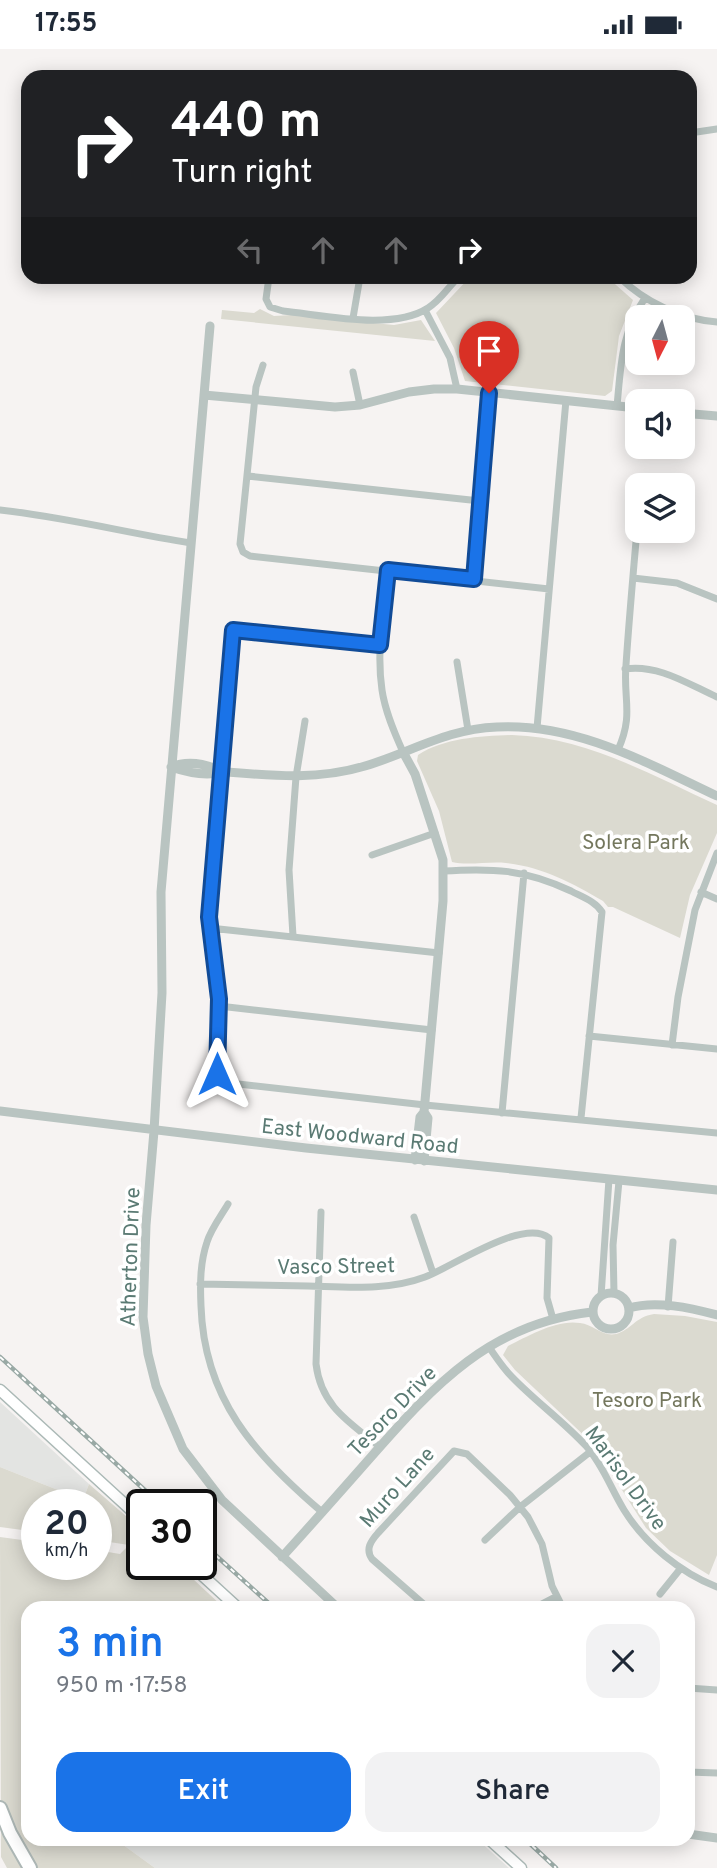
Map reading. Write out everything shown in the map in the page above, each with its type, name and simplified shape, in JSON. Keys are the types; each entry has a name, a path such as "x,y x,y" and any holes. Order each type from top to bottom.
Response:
{"highway":[{"path":"0,1808 10,1833 30,1868"}],"main road":[{"path":"0,1390 126,1505"},
{"path":"207,1580 230,1601"},
{"path":"497,1846 521,1868"}],"street":[{"path":"697,132 717,129"},
{"path":"268,284 266,295 270,307 283,311 394,319 425,310 453,284"},
{"path":"354,318 359,284"},
{"path":"628,284 645,298 685,316 717,322"},
{"path":"617,406 625,337 645,298"},
{"path":"425,310 450,358 457,389"},
{"name":"Atherton Drive","path":"210,326 161,892 162,992 146,1225 143,1317 156,1386 183,1449 222,1500 330,1601"},
{"path":"263,365 256,387 240,544 243,552 250,556 550,589"},
{"path":"353,372 360,405"},
{"path":"204,395 335,407 360,405 434,389 457,389 625,407"},
{"path":"474,579 489,393"},
{"path":"537,727 566,400"},
{"path":"695,414 717,417"},
{"path":"248,476 480,501"},
{"path":"0,510 82,522 131,534 191,543"},
{"path":"618,750 626,731 628,714 625,669 636,543"},
{"path":"388,570 380,645 382,690 391,725 415,774 443,860 443,901 425,1109 428,1118 420,1160"},
{"path":"633,578 677,583 717,599"},
{"path":"380,645 233,630 209,917 219,1006 216,1062 221,1082 425,1109 562,1119 582,1118 717,1133"},
{"path":"457,662 468,730"},
{"path":"625,669 646,668 666,674 717,697"},
{"path":"293,936 289,870 296,777 306,721"},
{"path":"171,767 184,762 209,765 220,771 296,777 320,776 364,767 428,741 468,730 537,727 573,734 618,750 717,796"},
{"path":"372,855 435,833"},
{"path":"672,1045 678,997 695,910 717,853"},
{"path":"443,871 484,869 524,873 552,882 597,905 602,912 582,1118"},
{"path":"502,1113 524,873"},
{"path":"701,892 717,899"},
{"path":"211,928 439,953"},
{"path":"219,1006 432,1030"},
{"path":"589,1036 717,1049"},
{"name":"East Woodward Road","path":"0,1111 154,1131 717,1190"},
{"path":"614,1180 614,1293"},
{"path":"601,1296 614,1180"},
{"path":"228,1204 208,1239 201,1265 202,1318 206,1347 214,1374 230,1412 243,1433 265,1461 322,1512"},
{"path":"321,1212 316,1364 323,1390 330,1403 340,1415 380,1447"},
{"path":"414,1217 433,1273"},
{"name":"Vasco Street","path":"200,1284 390,1286 433,1273 522,1233 534,1232 549,1238 547,1298 553,1319"},
{"path":"668,1307 673,1242"},
{"path":"614,1293 624,1299 629,1314 624,1325 613,1330 601,1327 593,1318 592,1312 594,1303 601,1296 614,1293"},
{"path":"629,1308 668,1307 717,1315"},
{"name":"Tesoro Drive","path":"282,1557 435,1387 489,1347 529,1327 553,1319 592,1312"},
{"name":"Marisol Drive","path":"489,1347 510,1376 590,1451 625,1512 651,1543 681,1568 717,1587"},
{"name":"Muro Lane","path":"420,1601 369,1555 369,1546 447,1456 454,1451 467,1454 520,1507"},
{"path":"485,1540 520,1507 590,1451"},
{"path":"520,1507 542,1544 552,1585 560,1601"},
{"path":"660,1594 681,1568"},
{"path":"547,1601 557,1596"},
{"path":"695,1688 717,1690"},
{"path":"695,1772 717,1773"},
{"path":"695,1835 717,1838"}],"shaded area":[{"path":"0,1402 89,1484 87,1489 55,1489 0,1467"},
{"path":"125,1846 485,1846 509,1868 155,1868"}],"green space":[{"path":"463,284 615,284 633,300 631,305 625,305 625,321 619,336 612,391 605,396 465,381 454,348 436,313"},
{"path":"260,309 274,316 292,315 394,325 421,320 435,341 221,319 222,310 254,313"},
{"name":"Solera Park","path":"512,735 539,737 592,750 643,770 717,805 717,833 690,895 680,938 608,907 591,894 545,872 506,863 452,862 439,811 417,761 418,755 451,741"},
{"name":"Tesoro Park","path":"654,1314 717,1322 717,1555 709,1575 670,1551 646,1528 593,1444 515,1370 503,1355 508,1346 562,1323 580,1323 606,1334 616,1334"},
{"path":"0,1467 55,1489 21,1489 21,1530 0,1527"},
{"path":"112,1504 126,1516 126,1545 112,1542"},
{"path":"0,1537 21,1540 21,1580 112,1580 112,1553 120,1554 126,1548 126,1580 194,1580 217,1601 21,1601 21,1846 125,1846 155,1868 7,1868 1,1857"}],"railway":[{"path":"0,1357 144,1489"},
{"path":"217,1556 266,1601"},
{"path":"532,1846 556,1868"}],"route":[{"path":"217,1074 219,999 209,917 233,630 380,645 388,570 474,579 489,393"}]}
